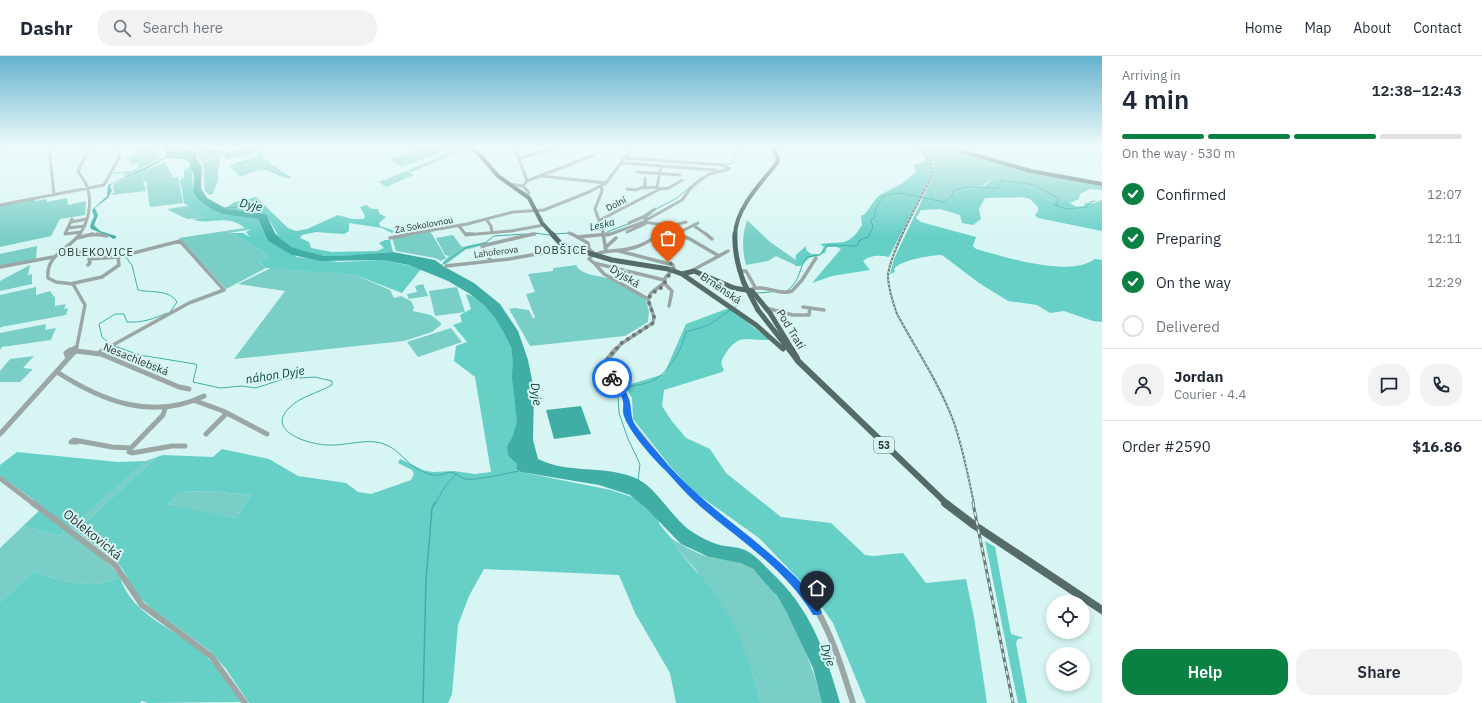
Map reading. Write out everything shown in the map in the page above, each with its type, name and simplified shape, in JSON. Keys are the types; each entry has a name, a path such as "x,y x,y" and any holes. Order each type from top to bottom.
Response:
{"main road":[{"name":"Brněnská","path":"500,177 527,196 544,225 560,244 617,261 672,270 682,274 740,313 773,339 798,362"},
{"path":"765,177 745,202 739,215 734,247 739,271 758,310 787,350 798,362"},
{"path":"1065,177 1102,184"},
{"path":"682,274 692,270 733,288 749,290"},
{"name":"Pod Tratí","path":"749,290 754,293 765,307 796,354 798,362"},
{"path":"773,339 787,350"},
{"name":"53","path":"798,362 952,509 1102,610"}],"street":[{"path":"53,177 54,195"},
{"path":"0,434 57,372 76,348 84,305 76,287 70,284 56,282 48,278 46,272 48,264 56,255 77,238 85,226 89,193 88,188 82,177"},
{"path":"0,205 103,186 109,177"},
{"path":"526,177 527,181"},
{"path":"509,184 523,186 527,181 536,177"},
{"path":"550,177 606,183"},
{"name":"Za Sokolovnou","path":"390,238 459,226 515,212 537,211 602,186 611,177"},
{"path":"627,190 646,187 659,188 660,177"},
{"path":"629,223 645,218 682,200 690,189 705,177"},
{"path":"645,178 646,187"},
{"name":"Dolní","path":"600,220 659,188 669,188 682,180"},
{"name":"Brněnská","path":"523,186 529,193 527,196"},
{"path":"602,186 602,191 595,209 600,220 606,242 605,249"},
{"path":"627,232 641,227 644,224 645,218 655,209"},
{"path":"81,232 64,234 71,220 87,219"},
{"path":"486,219 491,226 492,233"},
{"path":"577,237 611,234 644,222 655,222 672,227 686,222"},
{"path":"678,233 698,223"},
{"name":"Za Sokolovnou","path":"459,226 466,235 492,233 544,225"},
{"path":"693,225 712,239"},
{"path":"68,228 85,226"},
{"path":"491,261 482,246 523,229"},
{"path":"619,251 646,244 656,235 665,232 678,233 719,256"},
{"path":"569,233 588,243 589,248 594,254"},
{"path":"77,238 95,234 107,236"},
{"path":"505,237 536,234"},
{"path":"616,238 605,249 594,254 589,259 595,264 664,282 672,291 669,306"},
{"path":"0,267 56,255 86,252 89,254 89,262 96,258 120,256 180,241 215,277 224,290 190,303 177,312 100,353"},
{"name":"Lahoferova","path":"446,266 491,261 571,248"},
{"path":"605,249 668,262 673,265 672,270"},
{"path":"692,270 728,251"},
{"path":"70,284 107,275 119,265 120,256"},
{"path":"749,290 755,287 791,291 798,285 816,258"},
{"name":"Dyjská","path":"595,264 604,274 648,300 654,317 653,323 620,344 606,361 606,370 617,384 626,400 627,415 632,426 667,468 701,503 752,543 787,574 810,601 833,644 853,703"},
{"name":"Dyjská","path":"648,300 651,293 664,282 672,270"},
{"path":"739,271 746,271 755,287"},
{"name":"Pod Tratí","path":"765,307 793,315 809,315 810,308"},
{"path":"803,307 824,310"},
{"name":"Nesachlebská","path":"76,348 100,353 189,389"},
{"path":"57,372 85,388 132,406 183,406 204,396"},
{"path":"196,401 211,405 267,434"},
{"path":"131,448 163,416 165,410 163,407"},
{"path":"206,434 226,414"},
{"path":"77,442 131,448"},
{"path":"131,448 130,452 132,453 167,446 185,446"},
{"name":"Oblekovická","path":"0,478 115,565 142,605 211,656 227,676 244,703"}],"shaded area":[{"path":"127,177 113,183 110,186 112,191 108,198 95,208 98,215 94,225 100,231 116,236 116,238 113,239 91,229 90,226 94,216 92,210 107,196 108,185"},
{"path":"129,177 178,177 183,203 150,207 146,181 143,181 146,191 111,195 114,192 113,186 115,183"},
{"path":"192,177 193,191 196,198 218,211 258,219 268,241 297,257 339,262 382,260 422,268 402,293 355,275 266,268 259,261 269,257 233,233 243,233 250,237 246,232 251,229 247,230 240,224 233,221 199,221 193,219 208,217 195,211 184,203 180,180"},
{"path":"194,177 202,177 201,188 207,198 227,209 266,214 275,233 282,240 292,247 304,251 325,256 393,252 435,260 474,283 500,304 518,331 528,360 534,390 533,440 538,459 549,464 609,471 633,477 648,486 681,523 692,532 712,542 741,549 753,555 784,585 806,616 822,648 840,703 822,703 813,668 787,613 777,596 753,569 741,563 709,557 681,544 645,507 630,495 599,485 521,472 516,469 517,464 508,456 507,447 517,422 512,377 513,361 511,348 495,318 484,305 470,294 448,281 409,265 382,260 321,261 292,255 268,241 258,219 223,214 213,210 196,198 193,191"},
{"path":"204,177 218,177 213,194 210,195 205,191"},
{"path":"391,177 409,177 386,187 379,182"},
{"path":"910,177 930,177 889,257 875,256 863,261 870,270 832,276 812,283 841,249 837,247 827,247 825,253 809,258 801,266 795,266 796,255 806,246 806,250 811,254 820,254 824,247 820,244 844,242 853,237 862,225 861,216 865,214 878,196 903,183"},
{"path":"933,177 1058,177 1102,185 1102,190 1090,189 1080,194 1079,199 1070,203 1046,200 1042,195 1028,187 1002,180 987,182 981,187 961,190 945,199 936,199 932,187 929,185"},
{"path":"993,180 1022,184 1036,191 1046,200 1066,201 1077,207 1084,206 1085,203 1095,203 1102,200 1102,231 1038,218 1035,215 1038,211 1038,207 1030,199 1023,197 985,198 979,209 981,219 973,225 962,223 960,215 940,209 921,210 916,218 921,222 976,237 973,246 976,249 1020,261 1070,267 1084,264 1095,259 1102,260 1102,322 1093,321 1064,311 1050,313 1037,305 1008,301 979,283 942,255 924,257 903,263 894,269 895,272 890,274 894,259 929,185 932,187 936,199 948,199 960,190 982,187"},
{"path":"256,197 288,228 296,231 307,229 338,215 352,219 364,219 365,216 360,207 366,205 372,209 378,209 380,214 386,217 379,223 380,226 394,232 392,233 382,228 349,223 349,231 344,234 316,232 302,235 300,238 309,242 311,248 332,252 377,251 384,248 379,243 385,240 390,240 393,252 351,256 322,256 308,253 283,241 270,221 261,213 234,211 225,208 235,202"},
{"path":"35,198 35,201 47,199 47,202 67,198 68,205 86,201 85,215 60,219 51,236 0,247 0,205"},
{"path":"187,206 209,217 187,219 167,209"},
{"path":"747,220 770,242 796,260 795,265 776,256 768,261 746,265 743,242"},
{"path":"245,228 247,230 229,233 233,233 269,257 259,261 266,268 226,289 179,238"},
{"path":"430,231 446,258 441,261 435,258 396,251 392,238"},
{"path":"453,235 462,247 485,242 491,243 465,250 445,265 443,262 449,256 445,255 436,238"},
{"path":"37,246 36,259 0,267 0,254"},
{"path":"30,265 28,275 32,274 32,284 0,291 0,281"},
{"path":"576,265 578,269 586,273 620,283 646,300 649,312 648,322 625,336 530,346 509,309 515,308 529,310 533,318 535,318 526,294 535,292 528,274 553,271 553,268"},
{"path":"271,268 355,275 390,290 394,298 401,296 411,301 414,307 413,311 431,315 441,323 441,325 432,332 404,341 234,359 285,291 238,284"},
{"path":"423,284 428,296 409,299 407,294 417,292 415,286"},
{"path":"36,287 36,295 50,291 55,298 55,306 66,304 64,309 68,308 66,315 1,327 0,329 0,295"},
{"path":"457,287 465,312 435,316 429,291"},
{"path":"466,294 474,297 490,311 503,330 511,349 513,358 513,388 517,418 515,431 508,446 508,456 517,464 516,469 521,472 611,490 635,498 656,514 660,525 671,538 677,549 718,597 738,634 752,671 761,703 676,703 670,673 635,613 619,575 484,569 469,596 458,625 452,694 448,703 249,703 226,669 210,651 151,608 136,594 123,570 116,561 76,531 157,457 163,455 213,457 222,449 269,459 298,476 346,483 358,492 371,494 411,480 414,474 412,470 398,463 400,459 423,470 433,472 454,471 475,474 491,472 475,377 454,361 456,346 467,342 453,325 462,322 460,315 471,309","holes":["210,491 251,495 236,518 168,505 177,492"]},
{"path":"729,308 770,340 745,339 735,342 723,358 722,365 724,370 722,372 664,390 662,406 671,420 686,438 710,449 726,473 781,517 831,523 865,555 874,556 903,553 926,583 966,579 974,617 987,703 866,703 833,623 811,592 759,538 693,491 670,466 633,419 632,398 625,386 664,374 686,324"},
{"path":"46,324 45,330 56,328 51,340 2,347 0,350 0,333"},
{"path":"451,328 462,342 418,357 407,342"},
{"path":"34,356 23,368 33,369 20,382 0,382 0,371 10,359"},
{"path":"581,406 591,434 554,439 546,410"},
{"path":"17,452 118,462 146,461 60,536 23,526 43,507 0,475 0,465"},
{"path":"157,457 76,531 70,527 146,461"},
{"path":"210,491 251,495 236,518 168,506 176,492"},
{"path":"23,526 60,536 67,530 112,567 120,577 98,584 87,584 66,581 33,572 0,602 0,548"},
{"path":"671,538 689,549 704,555 742,563 756,572 769,586 782,604 803,646 818,687 822,703 761,703 752,671 696,570 677,549"},
{"path":"985,541 995,547 1011,634 1024,638 1018,639 1016,643 1027,703 1018,703"},
{"path":"33,572 66,581 87,584 98,584 120,577 126,591 145,612 195,646 211,661 241,702 148,703 142,701 140,703 0,703 0,602"}],"waterway":[{"name":"Leska","path":"656,209 677,198 702,177"},
{"path":"788,290 796,282 802,265 807,257 820,255 828,245 857,246 860,240 868,237 873,227 871,220 875,217 874,212 883,196 900,193 944,202 954,194 953,191 966,187 999,188 1001,180 1034,185 1058,198 1059,200 1056,203 1058,205 1054,205 1066,209 1087,207 1090,202 1095,201"},
{"name":"Dyje","path":"225,208 253,206 260,214"},
{"name":"Leska","path":"646,217 652,213"},
{"name":"Leska","path":"607,232 628,224"},
{"name":"Leska","path":"535,233 549,235"},
{"name":"Leska","path":"554,234 569,233"},
{"name":"Leska","path":"440,266 465,248 485,243 494,236 526,234"},
{"name":"náhon Dyje","path":"125,256 132,265 138,290 165,293 174,298 177,302 170,312"},
{"path":"757,293 771,292"},
{"path":"735,307 739,304 738,299 742,297"},
{"path":"623,389 657,379 668,368 678,353 686,332 709,325 730,310"},
{"name":"náhon Dyje","path":"111,345 102,337 99,324 115,314 124,314 127,322 137,322 167,313"},
{"name":"náhon Dyje","path":"114,346 140,355 195,364 197,365 193,382 220,388 242,386 256,388 283,379 315,377 332,381 332,385 294,404 283,416 283,424 286,430 293,436 311,443 340,445 358,442 376,442 389,446 416,468 433,475 451,472 465,479 469,479 483,478 519,471"},
{"path":"621,391 618,397 619,413 628,439 640,464 638,480"},
{"path":"435,504 444,488 456,474"},
{"path":"423,703 426,580 432,508 435,503"}],"railway":[{"path":"931,177 906,226 893,256 889,268 889,288 897,314 934,379 957,430 974,504"},
{"path":"973,503 1013,703"}],"way so far":[{"path":"612,378 606,370 606,361 611,353 620,344 653,323 654,317 648,300 651,293 662,287 665,278 673,269 673,265 668,262"}],"district":[{"name":"DOBŠICE","path":"561,250"},
{"name":"OBLEKOVICE","path":"96,252"}],"route":[{"path":"612,378 626,400 627,415 632,426 667,468 701,503 752,543 787,574 800,588 817,612"}]}
